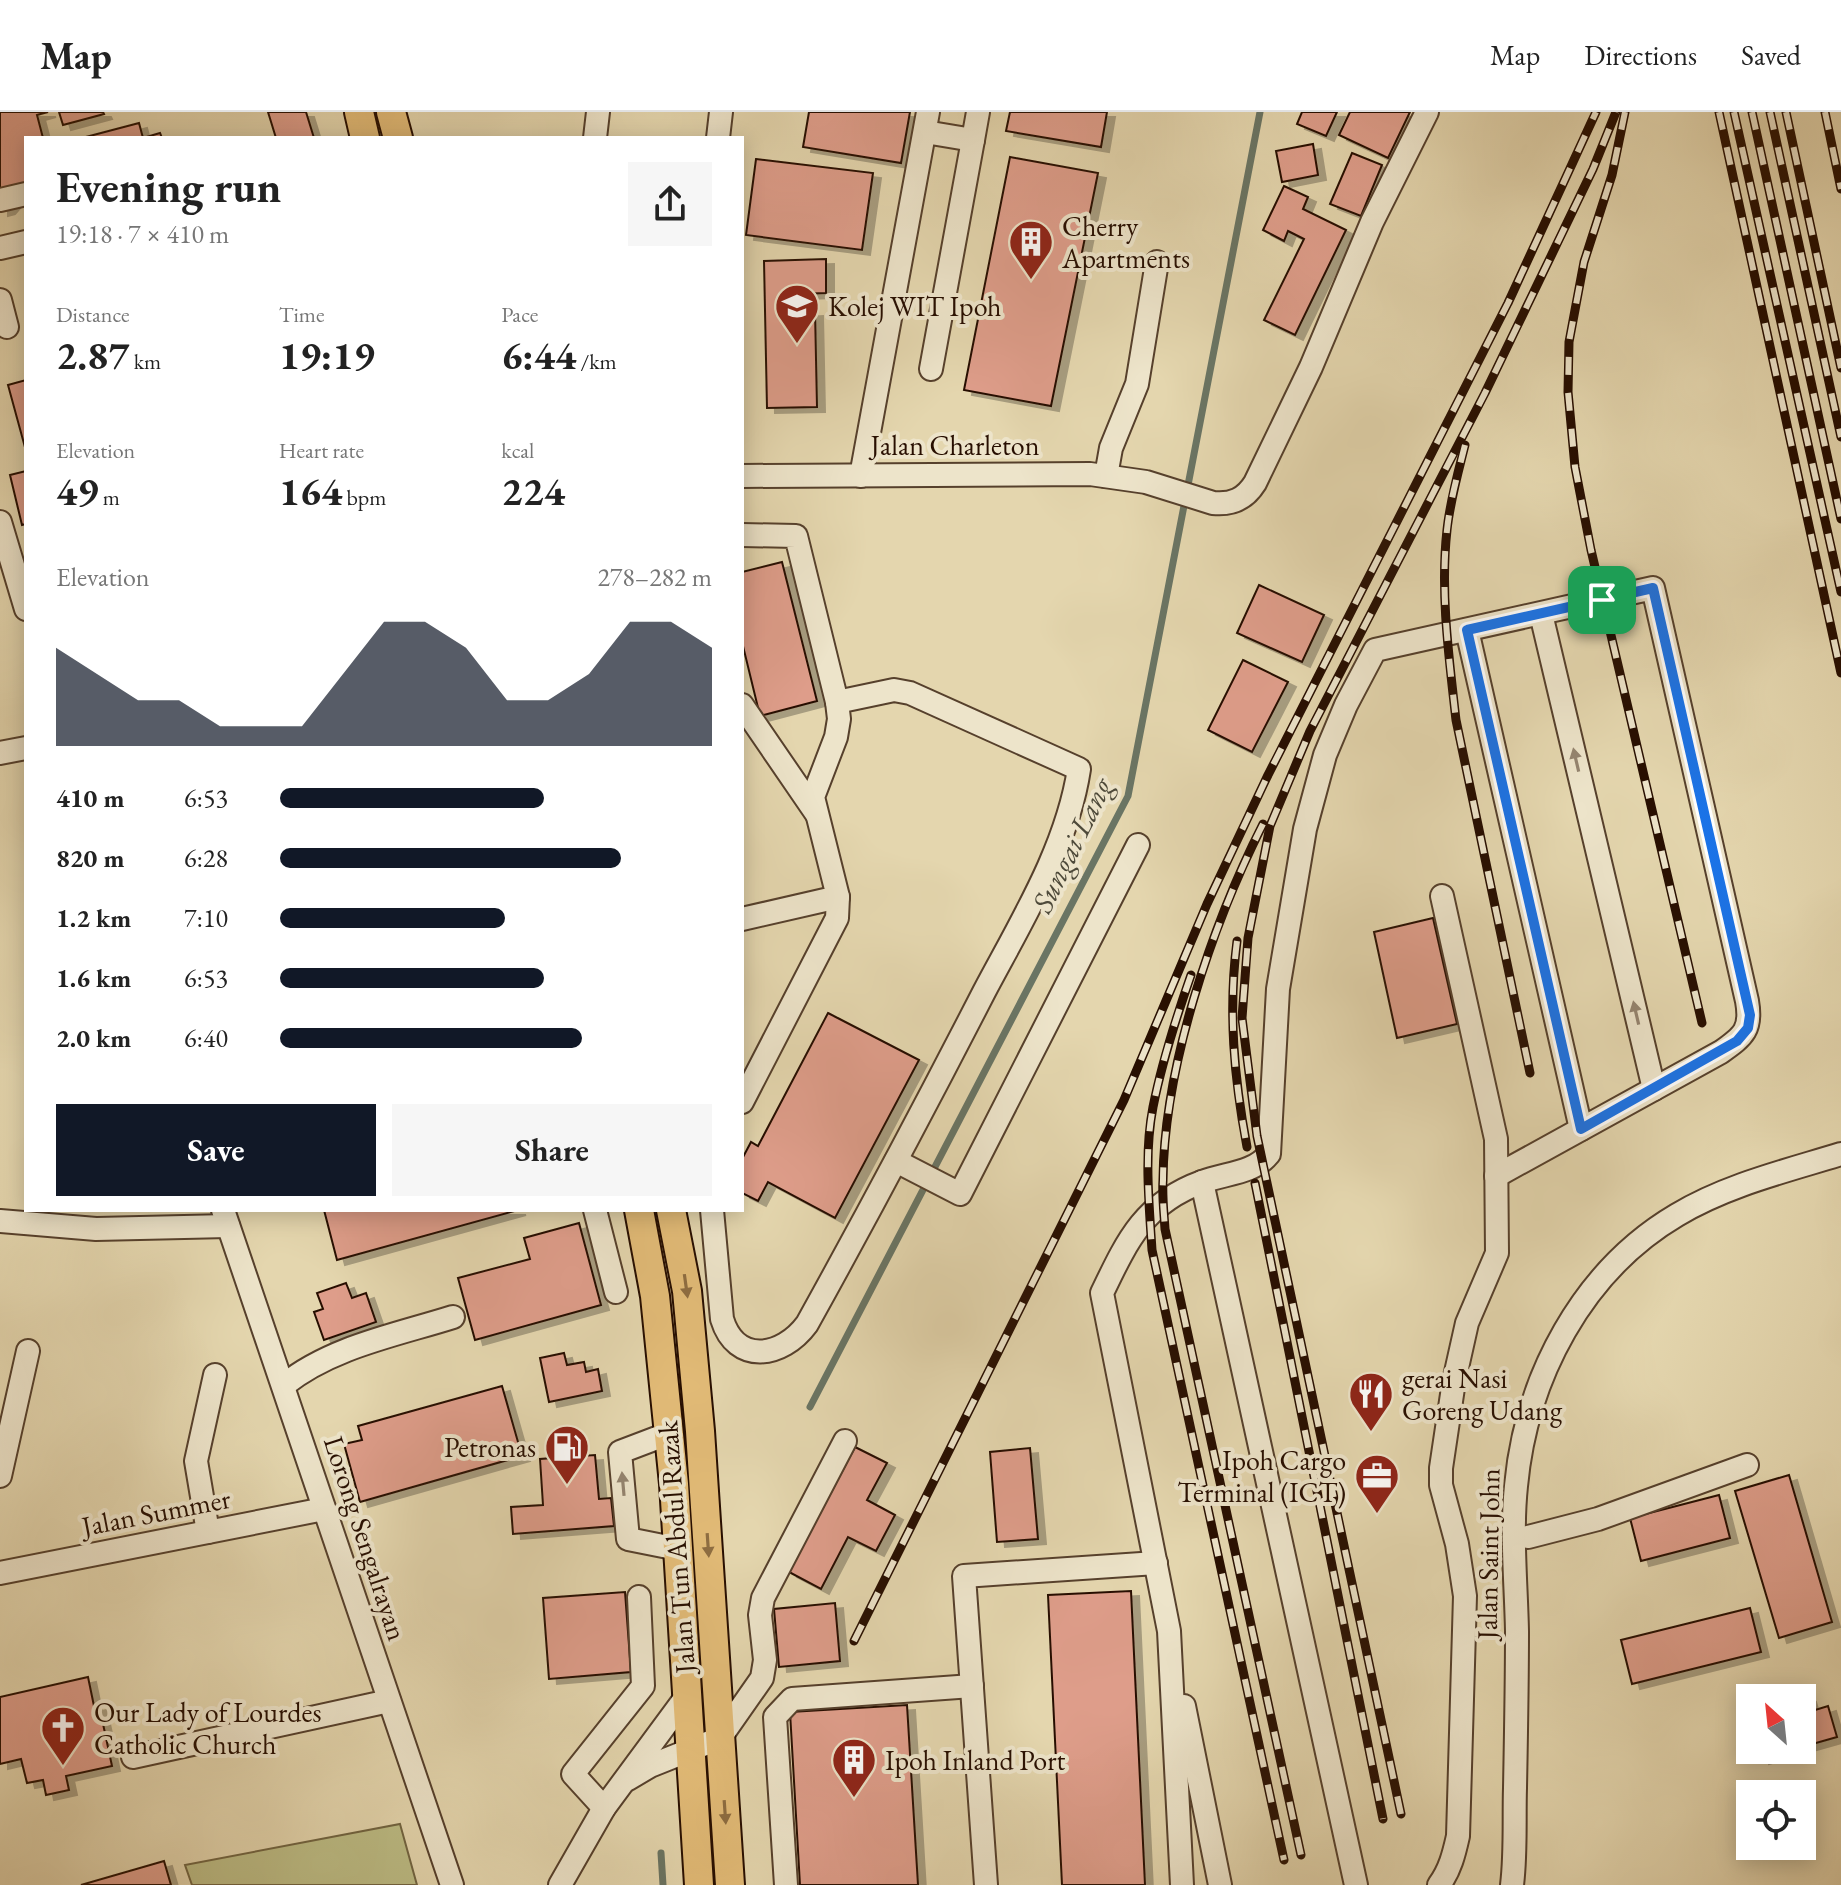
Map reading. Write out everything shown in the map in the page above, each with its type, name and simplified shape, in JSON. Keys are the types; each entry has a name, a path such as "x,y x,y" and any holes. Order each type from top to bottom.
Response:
{"main road":[{"path":"359,112 365,136"},
{"path":"384,112 390,136"},
{"path":"391,112 397,136"},
{"name":"Jalan Tun Abdul Razak","path":"639,1212 655,1296 670,1433 699,1885"},
{"name":"Jalan Tun Abdul Razak","path":"671,1212 690,1322 708,1541 730,1885"}],"street":[{"path":"595,136 598,112"},
{"path":"718,136 721,112"},
{"path":"931,369 978,112"},
{"name":"Jalan Charleton","path":"744,476 1106,476 1146,482 1224,504 1235,501 1244,496 1258,475 1311,367 1372,222 1427,112"},
{"path":"861,476 926,122 973,140"},
{"path":"0,200 24,194"},
{"path":"0,248 24,247"},
{"path":"1106,476 1111,448 1137,384 1157,262"},
{"path":"0,300 11,326"},
{"path":"0,522 17,550 24,596"},
{"path":"744,535 796,536 837,702 839,719 836,737 813,797 840,908 744,1098"},
{"path":"1220,1885 1102,1293 1125,1245 1156,1206 1177,1192 1202,1182 1252,1169 1269,1154 1278,989 1305,829 1325,755 1346,705 1375,650 1653,588 1750,1015 1748,1028 1737,1041 1496,1176"},
{"path":"1541,614 1654,1089"},
{"path":"1467,630 1581,1129"},
{"path":"712,1212 722,1319 726,1332 736,1343 750,1350 767,1351 783,1347 798,1337 807,1324 906,1166 1036,892 1076,790 1079,769 910,693 894,690 837,702"},
{"path":"744,708 817,815"},
{"path":"0,753 24,748"},
{"path":"906,1166 960,1194 1138,845"},
{"path":"1439,1885 1451,1864 1458,1836 1465,1596 1457,1544 1441,1485 1441,1468 1454,1381 1467,1323 1497,1253 1496,1139 1442,896"},
{"path":"744,919 838,897"},
{"name":"Jalan Saint John","path":"1512,1885 1517,1687 1516,1487 1526,1423 1548,1363 1570,1320 1593,1289 1642,1240 1677,1215 1712,1198 1841,1154"},
{"name":"Jalan Saint John","path":"1522,1885 1531,1701 1528,1488 1538,1426 1564,1357 1604,1296 1650,1249 1684,1227 1750,1196 1841,1168"},
{"path":"1202,1182 1356,1885"},
{"path":"596,1212 616,1292"},
{"path":"0,1221 96,1229 225,1218"},
{"name":"Lorong Sengalrayan","path":"225,1218 452,1885"},
{"path":"284,1385 300,1372 329,1357 453,1317"},
{"path":"0,1476 28,1351"},
{"path":"208,1532 196,1461 215,1375"},
{"path":"670,1433 620,1452 628,1539 678,1549"},
{"path":"628,1779 650,1766 720,1738 762,1678 765,1660 760,1615 763,1598 845,1441"},
{"path":"1528,1537 1598,1519 1747,1465"},
{"name":"Jalan Summer","path":"0,1573 324,1509"},
{"path":"986,1885 964,1576 1156,1563"},
{"path":"604,1808 573,1774 643,1686 639,1597"},
{"path":"1169,1631 1182,1885"},
{"path":"786,1885 775,1717 792,1699 972,1686"},
{"path":"560,1885 604,1808 686,1697"},
{"path":"133,1757 389,1701"}],"green space":[{"path":"400,1824 417,1885 192,1885 185,1865"}],"building":[{"path":"0,112 48,112 37,115 42,136 24,136 24,189 7,209 0,211"},
{"path":"59,112 103,112 104,114 63,125"},
{"path":"268,112 306,112 313,136 275,136"},
{"path":"809,112 910,112 901,163 803,147"},
{"name":"Cherry Apartments","path":"1010,112 1107,112 1101,147 1006,131"},
{"path":"1302,112 1337,112 1326,136 1297,124"},
{"path":"1350,112 1410,112 1388,158 1339,135"},
{"path":"139,123 142,136 90,136"},
{"path":"1313,144 1318,175 1282,182 1276,151"},
{"path":"1352,153 1382,165 1361,216 1330,204"},
{"name":"Cherry Apartments","path":"1010,157 1098,173 1051,406 964,390"},
{"path":"756,159 873,173 862,250 746,235"},
{"path":"1284,186 1308,197 1303,209 1346,230 1295,335 1264,320 1304,239 1288,231 1284,241 1263,230"},
{"path":"826,259 826,293 798,294 798,312 815,311 817,407 767,408 764,261"},
{"path":"24,381 24,444 8,385"},
{"path":"24,472 24,524 22,525 10,475"},
{"path":"782,562 817,701 760,716 744,650 744,572"},
{"path":"1259,585 1324,615 1302,662 1237,633"},
{"path":"1243,660 1288,682 1252,752 1208,730"},
{"path":"1433,918 1457,1024 1397,1038 1374,932"},
{"path":"828,1013 919,1060 835,1218 768,1182 758,1201 744,1194 744,1155 751,1142 758,1146"},
{"path":"325,1212 511,1212 337,1260"},
{"path":"579,1223 601,1305 475,1340 458,1278 530,1259 524,1238"},
{"path":"346,1283 352,1298 366,1293 376,1322 324,1340 314,1312 323,1309 317,1293"},
{"path":"564,1353 567,1365 584,1362 586,1372 598,1369 602,1391 549,1402 540,1358"},
{"path":"502,1386 522,1456 360,1502 344,1444 362,1440 358,1426"},
{"path":"855,1447 887,1463 867,1500 895,1515 876,1551 848,1537 821,1589 789,1572"},
{"path":"1030,1448 1038,1539 997,1542 990,1452"},
{"path":"595,1455 599,1499 611,1498 614,1526 513,1534 511,1507 543,1505 540,1459"},
{"path":"1789,1475 1832,1622 1779,1638 1735,1491"},
{"path":"1719,1495 1730,1538 1641,1561 1630,1518"},
{"path":"1131,1591 1145,1885 1062,1885 1048,1595"},
{"path":"625,1592 631,1672 549,1679 543,1598"},
{"path":"835,1603 840,1661 779,1667 774,1609"},
{"path":"1750,1608 1761,1652 1632,1684 1621,1640"},
{"path":"88,1677 94,1706 99,1705 112,1766 66,1776 69,1790 46,1795 43,1780 27,1783 21,1759 0,1764 0,1697"},
{"name":"Ipoh Inland Port","path":"907,1705 918,1885 800,1885 790,1712"},
{"path":"1828,1706 1837,1737 1816,1743 1816,1710"},
{"path":"164,1861 171,1885 81,1885"}],"waterway":[{"name":"Sungai Lang","path":"810,1407 1128,796 1260,112"},
{"name":"Sungai Lang","path":"661,1853 663,1885"}],"railway":[{"path":"854,1641 1124,1100 1207,904 1268,775 1508,303 1596,112"},
{"path":"1401,1814 1257,1136 1242,1018 1248,938 1270,826 1310,731 1485,393 1593,169 1616,112"},
{"path":"1625,112 1612,175 1584,262 1569,342 1568,392 1575,467 1591,550 1702,1023"},
{"path":"1719,112 1841,673"},
{"path":"1734,112 1841,592"},
{"path":"1752,112 1841,519"},
{"path":"1770,112 1841,437"},
{"path":"1786,112 1841,368"},
{"path":"1825,112 1841,189"},
{"path":"1465,445 1450,508 1445,553 1451,673 1456,720 1530,1073"},
{"path":"1263,824 1226,906 1194,997 1172,1090 1165,1136 1163,1198 1165,1229 1301,1855"},
{"path":"1237,941 1233,993 1234,1044 1247,1147"},
{"path":"1191,975 1165,1057 1150,1124 1148,1178 1152,1250 1284,1860"},
{"path":"1255,1183 1383,1819"}],"place":[{"name":"Cherry Apartments","path":"1031,281"},
{"name":"Kolej WIT Ipoh","path":"797,345"},
{"name":"gerai Nasi Goreng Udang","path":"1371,1433"},
{"name":"Petronas","path":"567,1486"},
{"name":"Ipoh Cargo Terminal (ICT)","path":"1377,1515"},
{"name":"Our Lady of Lourdes Catholic Church","path":"63,1767"},
{"name":"Ipoh Inland Port","path":"854,1799"}],"route":[{"path":"1653,588 1750,1015 1748,1028 1737,1041 1721,1052 1581,1129 1467,630 1602,600 1653,588"}]}
